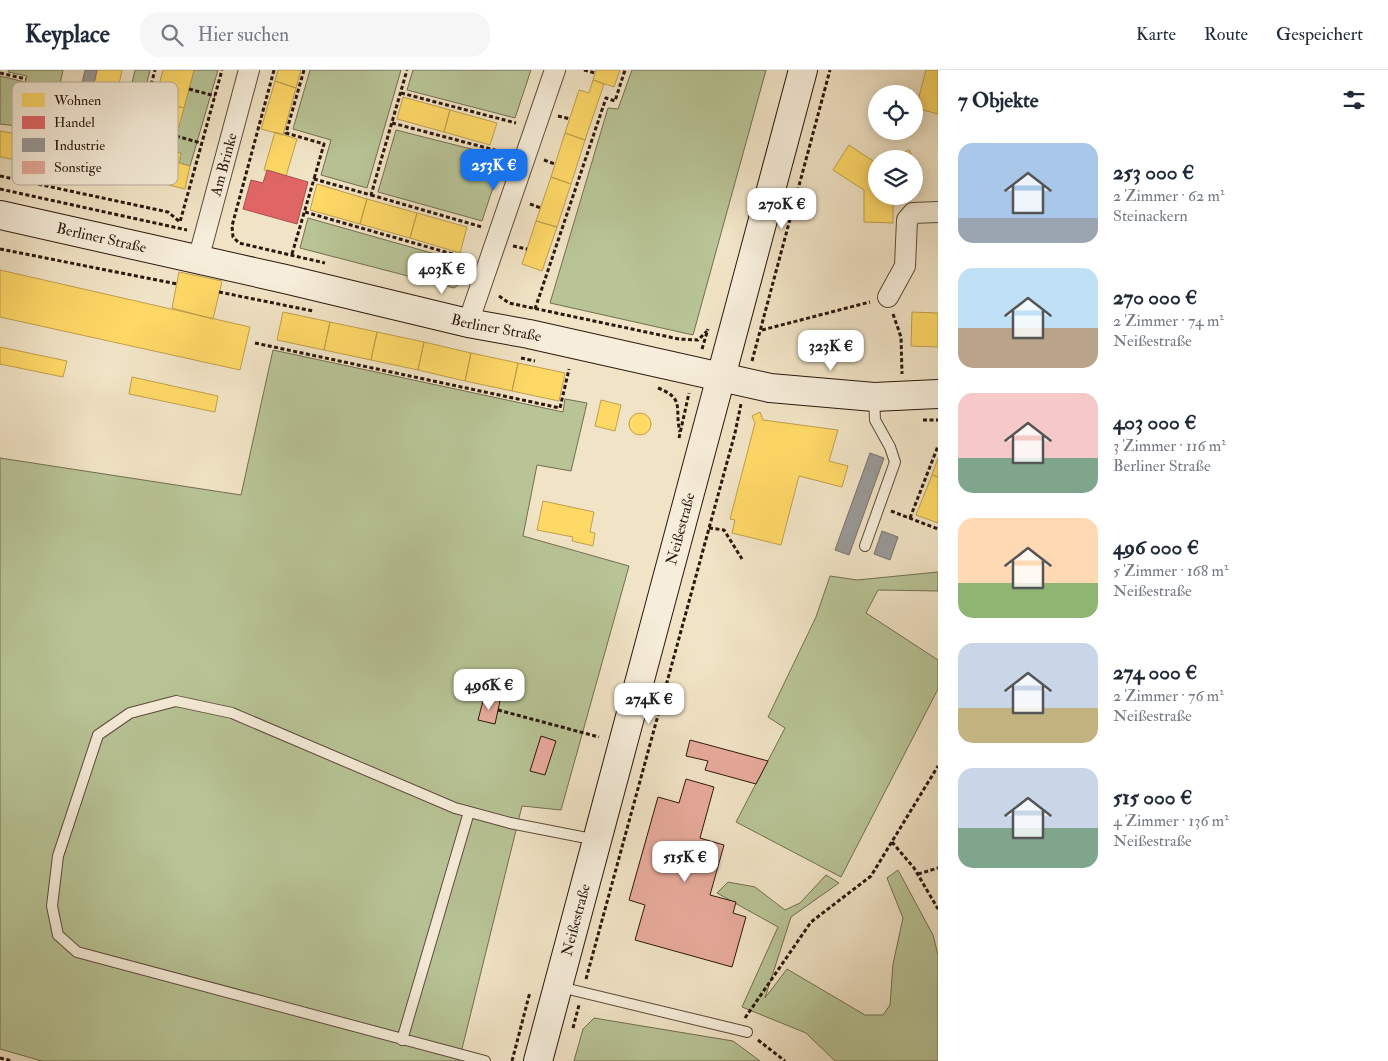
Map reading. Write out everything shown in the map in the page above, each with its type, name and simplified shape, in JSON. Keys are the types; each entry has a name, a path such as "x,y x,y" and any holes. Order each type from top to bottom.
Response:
{"street":[{"name":"Am Brinke","path":"198,260 249,70"},
{"path":"468,323 555,70"},
{"name":"Neißestraße","path":"538,1061 571,990 598,840 803,70"},
{"path":"888,297 905,266 907,220 913,213 938,212"},
{"name":"Berliner Straße","path":"0,215 468,323 529,334 770,388 874,397 938,394"}],"lane":[{"path":"865,546 895,462 890,447 875,420 874,397"},
{"path":"484,1061 77,952 58,935 52,906 58,856 98,735 130,713 176,701 232,713 456,808 510,823 598,840"},
{"path":"402,1040 469,812"},
{"path":"571,990 742,1030"}],"path":[{"path":"42,185 168,212 180,222 222,70"},
{"path":"274,70 232,226 233,237 239,243 329,264"},
{"path":"292,254 324,144 286,133 304,70"},
{"path":"371,196 407,70"},
{"path":"584,70 595,73"},
{"path":"625,70 615,100 606,98 535,309 693,341 698,340 708,330 701,354"},
{"path":"752,362 830,70"},
{"path":"0,73 26,79"},
{"path":"189,89 215,96"},
{"path":"401,93 519,124"},
{"path":"555,115 570,119"},
{"path":"392,123 509,154"},
{"path":"178,137 201,143"},
{"path":"540,159 555,164"},
{"path":"314,179 485,228 482,236"},
{"path":"525,202 541,208"},
{"path":"304,212 475,260"},
{"path":"510,245 527,249"},
{"path":"0,249 177,284"},
{"path":"761,330 888,297 901,337 903,396"},
{"path":"255,343 560,408 569,369"},
{"path":"660,384 666,386"},
{"path":"658,388 672,394 676,399 678,404 676,418 680,433 690,393 680,390"},
{"path":"571,1035 571,990 709,528 735,433 740,406"},
{"path":"910,518 938,446"},
{"path":"878,506 938,529"},
{"path":"709,528 724,530 742,559"},
{"path":"498,710 599,737"},
{"path":"785,1061 742,1030 812,922 871,876 938,766"},
{"path":"892,842 918,874 938,909"},
{"path":"918,874 938,868"},
{"path":"0,1058 12,1061"}],"green space":[{"path":"9,70 63,70 60,82 25,82 27,76 8,72"},
{"path":"135,70 150,70 147,82 132,82"},
{"path":"194,70 218,70 190,166 179,163 181,153 178,152 178,129"},
{"path":"310,70 401,70 367,188 321,175 331,140 293,129"},
{"path":"413,70 531,70 515,118 407,90"},
{"path":"632,70 766,70 693,335 550,303 608,108 618,109"},
{"path":"0,76 25,82 12,82 12,125 0,124"},
{"path":"396,130 503,157 482,221 378,192"},
{"path":"308,218 467,263 462,282 454,288 300,248"},
{"path":"273,350 563,412 565,399 587,403 571,471 537,465 523,536 629,566 561,810 522,806 459,1061 42,1061 0,1049 0,458 241,495"},
{"path":"938,572 938,591 878,590 866,613 938,660 938,689 841,877 736,822 785,728 768,717 816,617 830,576 857,580"},
{"path":"898,870 933,935 938,955 938,1061 835,1061 806,1033 742,1007 778,927 717,893 728,882 755,887 785,910 800,903 826,875 839,883 791,917 765,998 787,969 865,1015 883,1015 890,1005 893,964 903,918 887,878"},
{"path":"594,1018 733,1041 760,1061 574,1061 583,1029"}],"building: Wohnen":[{"path":"97,70 122,70 119,82 94,82"},
{"path":"163,70 194,70 184,108 178,106 178,82 160,82"},
{"path":"278,70 301,70 296,88 275,81"},
{"path":"596,70 620,70 614,87 593,80"},
{"path":"926,70 938,70 938,114 923,110 922,85"},
{"path":"593,80 604,84 585,140 565,133 579,90 589,93"},
{"path":"275,81 296,88 283,135 261,129"},
{"path":"403,97 450,110 444,132 397,119"},
{"path":"178,106 184,108 178,130"},
{"path":"450,110 497,123 490,145 444,132"},
{"path":"0,131 12,133 12,159 0,157"},
{"path":"275,132 297,139 286,176 264,170"},
{"path":"565,133 585,140 571,184 551,177"},
{"path":"849,145 868,158 868,205 893,205 893,223 864,222 864,190 833,170"},
{"path":"178,152 181,153 179,163 190,166 185,189 169,185 178,185"},
{"path":"551,177 571,184 557,227 536,221"},
{"path":"317,184 367,199 360,224 310,210"},
{"path":"367,199 417,213 410,238 360,224"},
{"path":"417,213 467,227 460,253 410,238"},
{"path":"536,221 557,227 542,271 522,264"},
{"path":"0,270 250,327 240,370 0,317"},
{"path":"179,272 222,281 213,319 172,308"},
{"path":"283,312 330,322 324,350 277,340"},
{"path":"912,312 938,313 938,347 911,346"},
{"path":"330,322 377,332 371,360 324,350"},
{"path":"377,332 424,342 418,370 371,360"},
{"path":"424,342 471,353 465,381 418,370"},
{"path":"0,347 67,361 63,377 0,364"},
{"path":"471,353 518,363 512,391 465,381"},
{"path":"518,363 565,373 559,401 512,391"},
{"path":"132,377 218,396 215,412 129,394"},
{"path":"601,400 621,405 615,431 595,426"},
{"path":"760,412 763,420 838,430 829,461 848,466 842,487 799,476 781,545 732,533 735,520 730,519 755,423 752,416"},
{"path":"636,413 644,413 651,420 651,428 644,435 636,435 629,428 629,420"},
{"path":"938,458 938,477 932,475"},
{"path":"932,475 938,477 938,523 916,515"},
{"path":"543,501 594,512 590,532 595,533 593,546 572,541 573,537 537,530"}],"building: Handel":[{"path":"267,170 308,182 297,224 243,209 251,180 263,183"}],"building: Industrie":[{"path":"85,70 97,70 94,82 82,82"},
{"path":"870,453 884,458 849,555 835,550"},
{"path":"882,531 898,537 890,560 874,554"}],"building: Sonstige":[{"path":"484,697 500,701 495,724 478,720"},
{"path":"541,736 556,741 545,775 530,771"},
{"path":"690,740 768,761 756,784 705,770 708,761 686,756"},
{"path":"686,779 714,787 700,838 724,845 710,895 736,902 733,913 746,917 732,967 635,940 645,905 629,900 658,797 679,803"}]}
